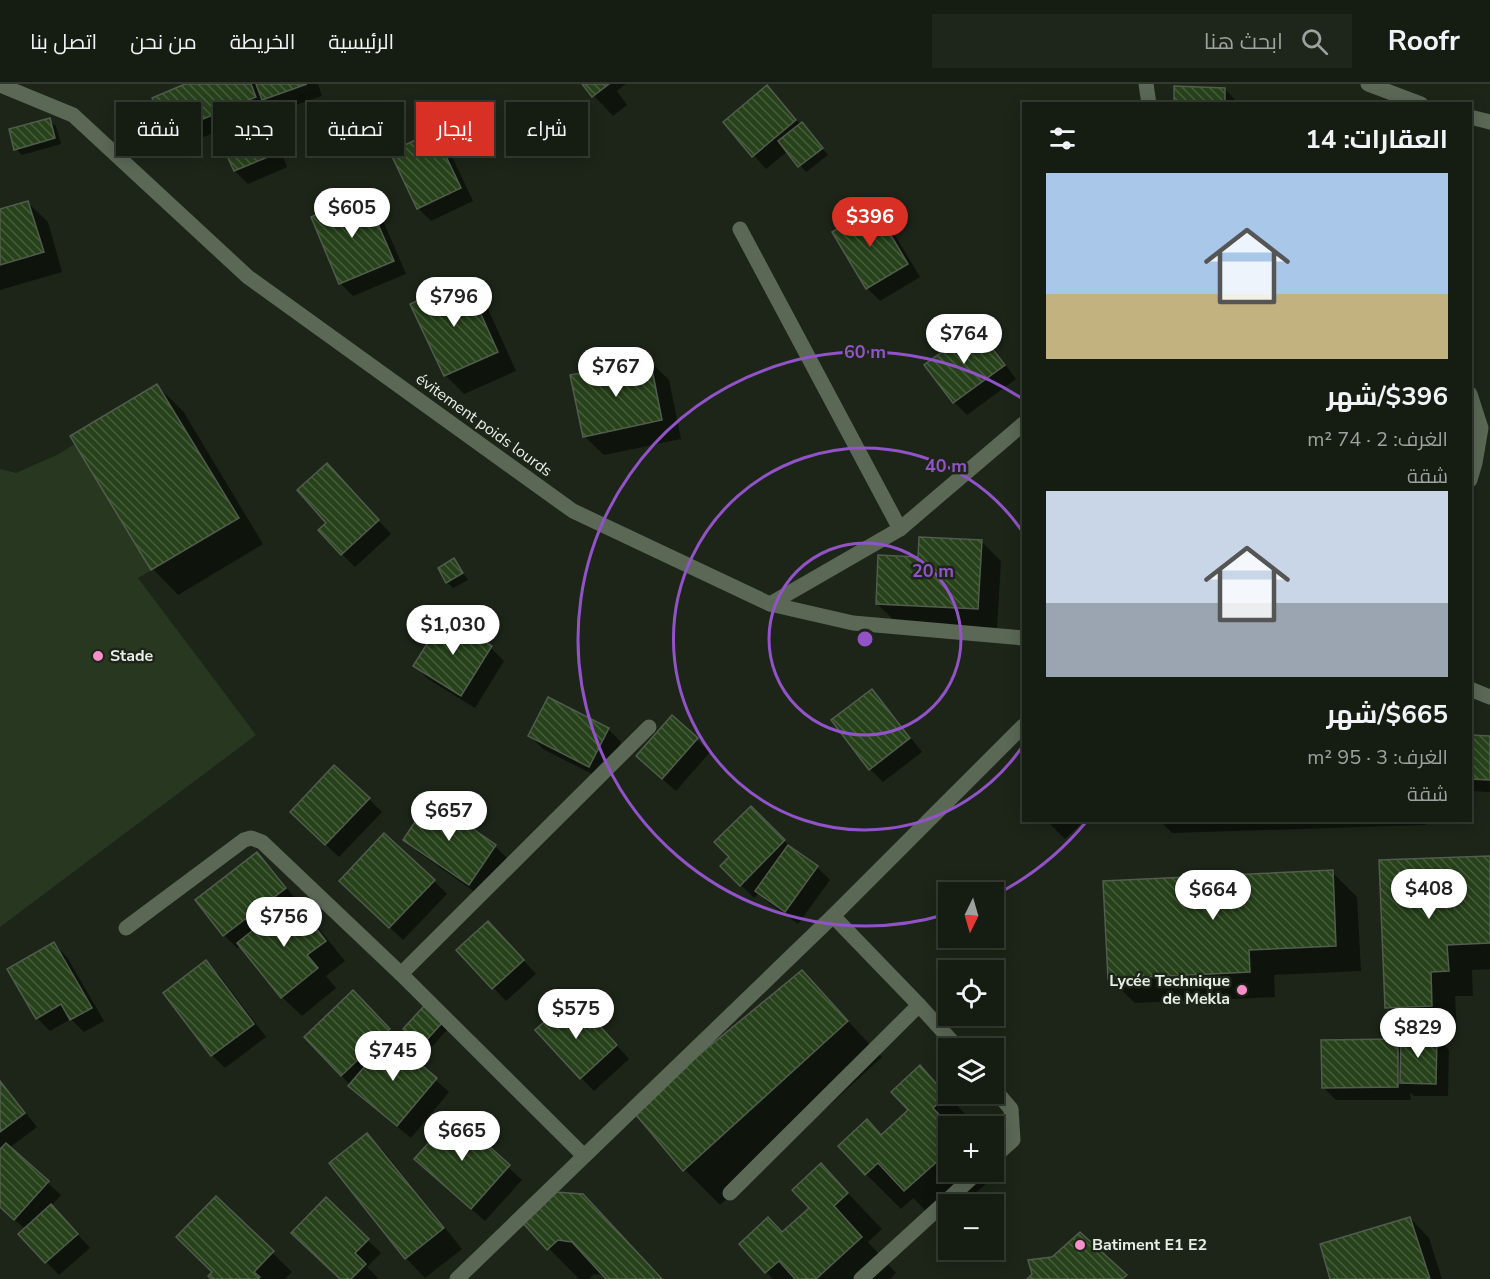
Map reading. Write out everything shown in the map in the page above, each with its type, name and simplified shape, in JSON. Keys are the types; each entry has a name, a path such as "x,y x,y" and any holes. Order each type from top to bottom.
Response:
{"street":[{"path":"1146,84 1149,102"},
{"path":"1368,84 1416,102"},
{"name":"évitement poids lourds","path":"0,85 73,115 248,277 573,511 770,604 853,623 1022,638"},
{"path":"1472,118 1490,122"},
{"path":"740,229 900,529"},
{"path":"1472,400 1481,428 1472,473"},
{"path":"770,604 900,529 1022,425"},
{"path":"1472,689 1490,697"},
{"path":"401,974 649,727"},
{"path":"457,1279 833,916 1022,727"},
{"path":"126,928 244,840 251,838 262,842 401,974 584,1156"},
{"path":"833,916 949,1038"},
{"path":"730,1193 920,1005"},
{"path":"1004,1101 1011,1109 1013,1140 1004,1148"},
{"path":"861,1279 967,1182"}],"green space":[{"name":"Stade","path":"144,399 225,526 138,578 256,735 0,927 0,469 16,473 59,454"}],"building":[{"path":"185,84 251,84 256,97 244,102 213,102 213,115 201,120 201,102 154,102 152,98"},
{"path":"256,84 307,84 262,100"},
{"path":"582,84 609,84 592,97"},
{"path":"767,85 796,120 752,157 723,122"},
{"path":"1174,86 1225,88 1225,102 1174,102"},
{"path":"50,118 55,138 14,150 9,129"},
{"path":"802,122 823,148 798,167 778,141"},
{"path":"416,140 416,156 446,156 461,188 417,209 392,156 404,156 404,145"},
{"path":"227,156 270,156 234,171"},
{"path":"365,194 394,261 339,284 311,217"},
{"path":"28,201 44,252 0,265 0,209"},
{"path":"874,207 908,264 866,289 832,232"},
{"path":"465,279 498,352 444,376 410,304"},
{"path":"976,327 1005,365 953,403 924,365"},
{"path":"650,359 662,420 583,437 570,375"},
{"path":"157,384 239,518 151,570 70,436"},
{"path":"327,463 379,520 341,555 318,530 326,523 297,490"},
{"path":"919,537 982,540 978,609 876,604 878,555 918,557"},
{"path":"454,558 463,573 446,583 438,568"},
{"path":"444,617 492,646 461,696 413,666"},
{"path":"872,689 910,738 869,770 831,720"},
{"path":"548,697 609,728 589,767 528,736"},
{"path":"672,715 698,738 662,779 636,756"},
{"path":"1472,735 1490,736 1490,780 1472,779"},
{"path":"334,765 370,798 325,845 290,812"},
{"path":"430,799 496,845 469,885 403,840"},
{"path":"751,806 785,840 740,886 720,866 729,857 714,842"},
{"path":"384,833 435,880 389,928 339,881"},
{"path":"788,845 818,866 785,912 755,891"},
{"path":"257,852 286,888 223,936 195,900"},
{"path":"1490,856 1490,943 1447,945 1449,971 1431,972 1432,1006 1385,1008 1379,860"},
{"path":"1333,870 1336,946 1249,950 1250,972 1108,979 1103,881"},
{"path":"293,898 326,941 307,955 318,968 281,998 237,943"},
{"path":"488,921 524,960 492,989 456,950"},
{"path":"54,942 92,1008 70,1020 61,1004 36,1019 7,969"},
{"path":"206,960 254,1024 211,1056 163,993"},
{"path":"802,970 848,1021 683,1171 632,1110"},
{"path":"353,990 390,1029 341,1076 304,1037"},
{"path":"566,1002 590,1029 597,1023 617,1045 580,1079 535,1030"},
{"path":"424,1006 442,1023 422,1045 403,1029"},
{"path":"1401,1035 1437,1036 1436,1084 1400,1083"},
{"path":"389,1038 437,1078 397,1126 348,1086"},
{"path":"1398,1039 1398,1087 1322,1088 1321,1040"},
{"path":"920,1065 938,1086 938,1104 933,1108 941,1116 938,1116 938,1161 904,1191 878,1163 865,1175 838,1146 867,1119 881,1135 908,1110 891,1092"},
{"path":"0,1081 25,1113 0,1132"},
{"path":"454,1115 510,1165 471,1209 414,1159"},
{"path":"367,1133 444,1228 405,1259 329,1163"},
{"path":"6,1143 49,1181 14,1220 0,1207 0,1149"},
{"path":"821,1163 848,1193 834,1206 862,1237 816,1279 795,1279 779,1261 765,1273 739,1244 768,1217 782,1232 809,1208 792,1190"},
{"path":"555,1192 583,1194 662,1279 606,1279 572,1242 558,1240 547,1250 522,1222"},
{"path":"216,1196 274,1251 254,1272 260,1277 258,1279 211,1279 208,1276 212,1272 176,1237"},
{"path":"326,1197 369,1239 355,1253 366,1264 351,1279 340,1279 291,1233"},
{"path":"51,1204 78,1234 45,1263 18,1234"},
{"path":"1410,1217 1430,1279 1330,1279 1320,1244"},
{"name":"Batiment E1 E2","path":"1080,1232 1127,1275 1122,1279 1027,1279 1032,1274 1028,1260 1052,1257"}],"place":[{"name":"Stade","path":"98,656"},
{"name":"Lycée Technique de Mekla","path":"1242,990"},
{"name":"Batiment E1 E2","path":"1080,1245"}]}
